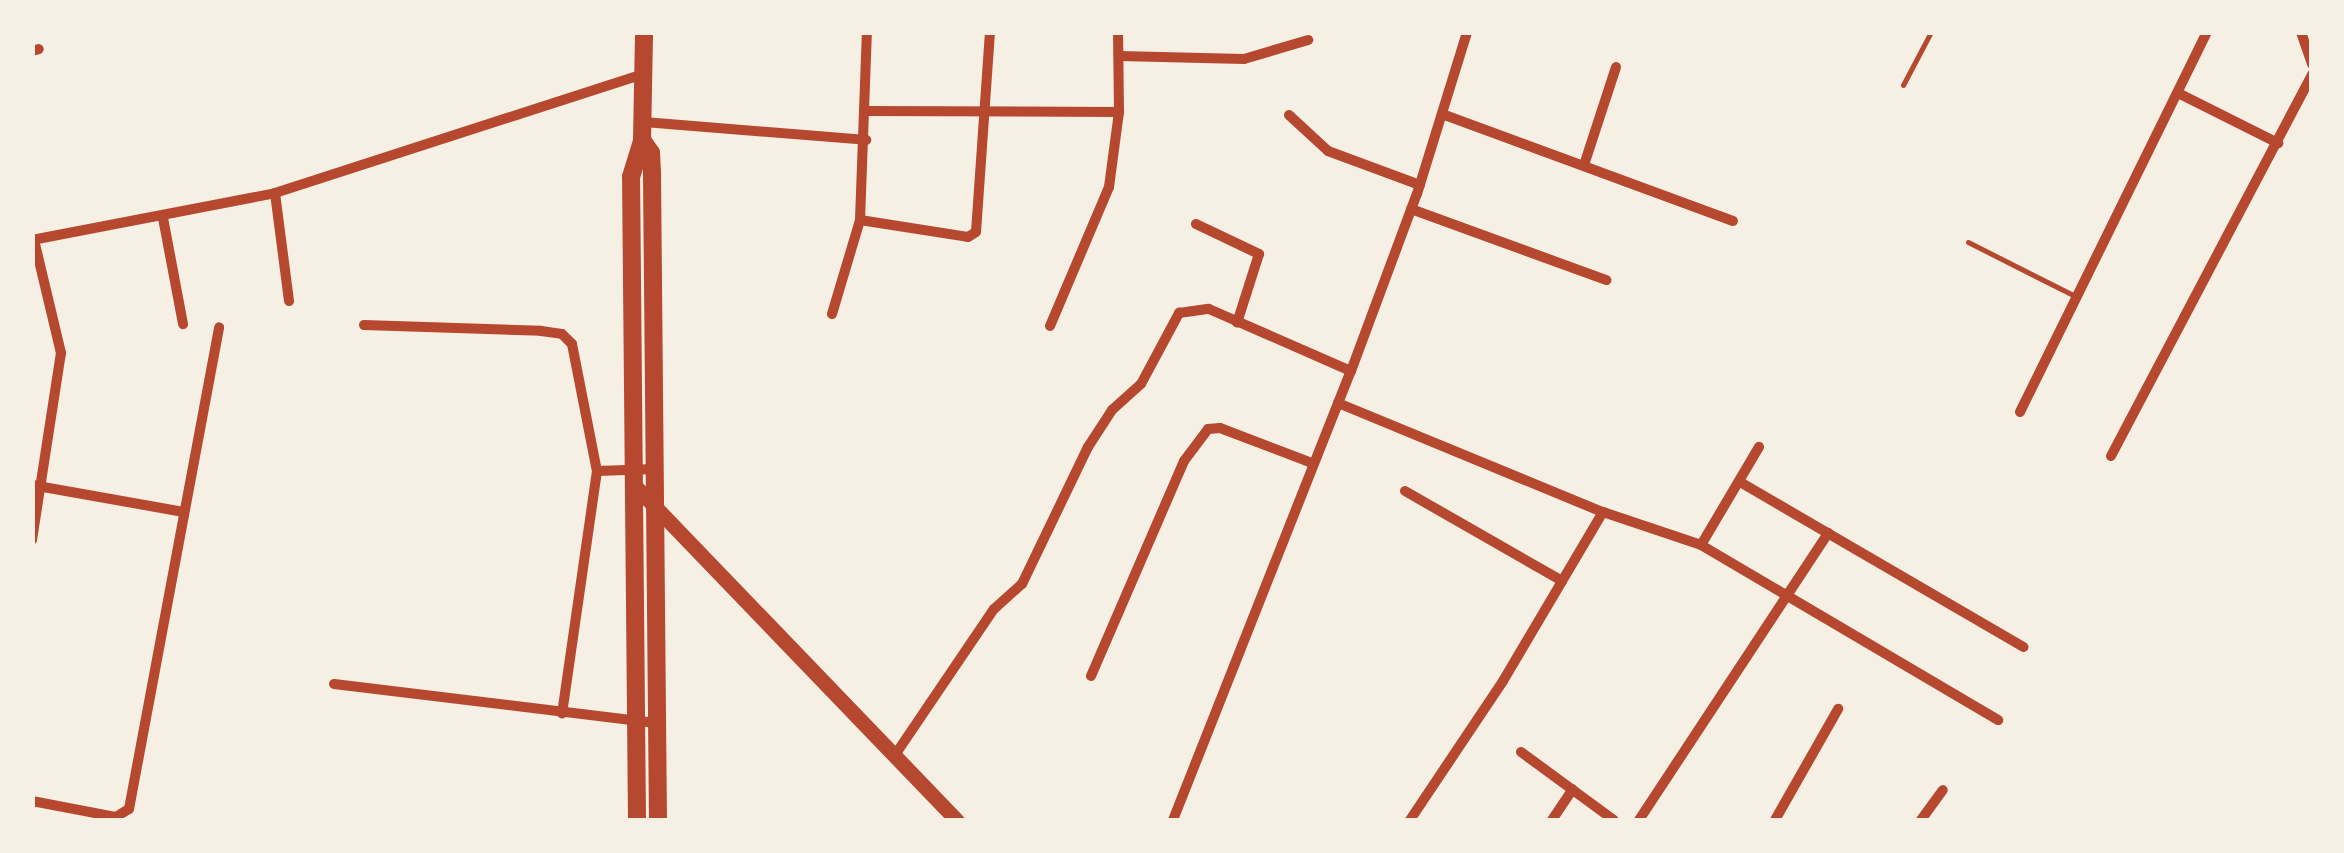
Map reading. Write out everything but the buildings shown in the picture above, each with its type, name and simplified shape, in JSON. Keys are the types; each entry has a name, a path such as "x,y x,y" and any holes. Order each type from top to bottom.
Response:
{"main road":[{"path":"637,820 631,177 643,131 644,32"},
{"path":"643,131 651,152 652,175 658,469 658,820"},
{"path":"636,478 658,508 957,820"}],"street":[{"path":"832,314 860,220 866,140 867,32"},
{"path":"860,220 968,237 976,232 990,32"},
{"path":"1050,326 1109,187 1120,112 1118,32"},
{"path":"1173,820 1351,371 1420,185 1467,32"},
{"path":"2020,412 2180,94 2207,32"},
{"path":"2300,32 2312,64"},
{"path":"1119,56 1244,59 1308,40"},
{"path":"1584,165 1616,68"},
{"path":"32,540 62,353 34,240 163,218 275,193 645,73"},
{"path":"2111,456 2312,74"},
{"path":"2180,94 2278,142"},
{"path":"865,111 987,116 1120,112"},
{"path":"1289,114 1328,152 1420,185"},
{"path":"1442,114 1733,221"},
{"path":"643,131 866,140"},
{"path":"275,193 289,301"},
{"path":"1411,209 1606,280"},
{"path":"163,218 183,324"},
{"path":"1196,224 1259,254 1238,323"},
{"path":"895,755 994,609 1022,584 1088,446 1112,410 1141,384 1172,322 1186,308 1200,307 1351,371"},
{"path":"364,325 562,334 579,361 597,471 562,712"},
{"path":"32,801 116,817 129,809 219,326"},
{"path":"1338,403 1602,512 1701,545 1998,720"},
{"path":"1091,676 1184,461 1208,429 1220,428 1312,463"},
{"path":"1701,545 1759,446"},
{"path":"597,471 636,478 658,469"},
{"path":"1740,482 2023,647"},
{"path":"38,486 184,512"},
{"path":"1405,491 1562,582"},
{"path":"1410,820 1562,582 1602,512"},
{"path":"1639,820 1828,533"},
{"path":"334,684 658,723"},
{"path":"1775,820 1838,709"},
{"path":"1521,752 1614,820"},
{"path":"1552,820 1573,789"},
{"path":"1921,820 1943,790"},
{"path":"49,820 52,806"}],"lane":[{"path":"1903,85 1931,32"},
{"path":"1968,242 2078,297"}]}
